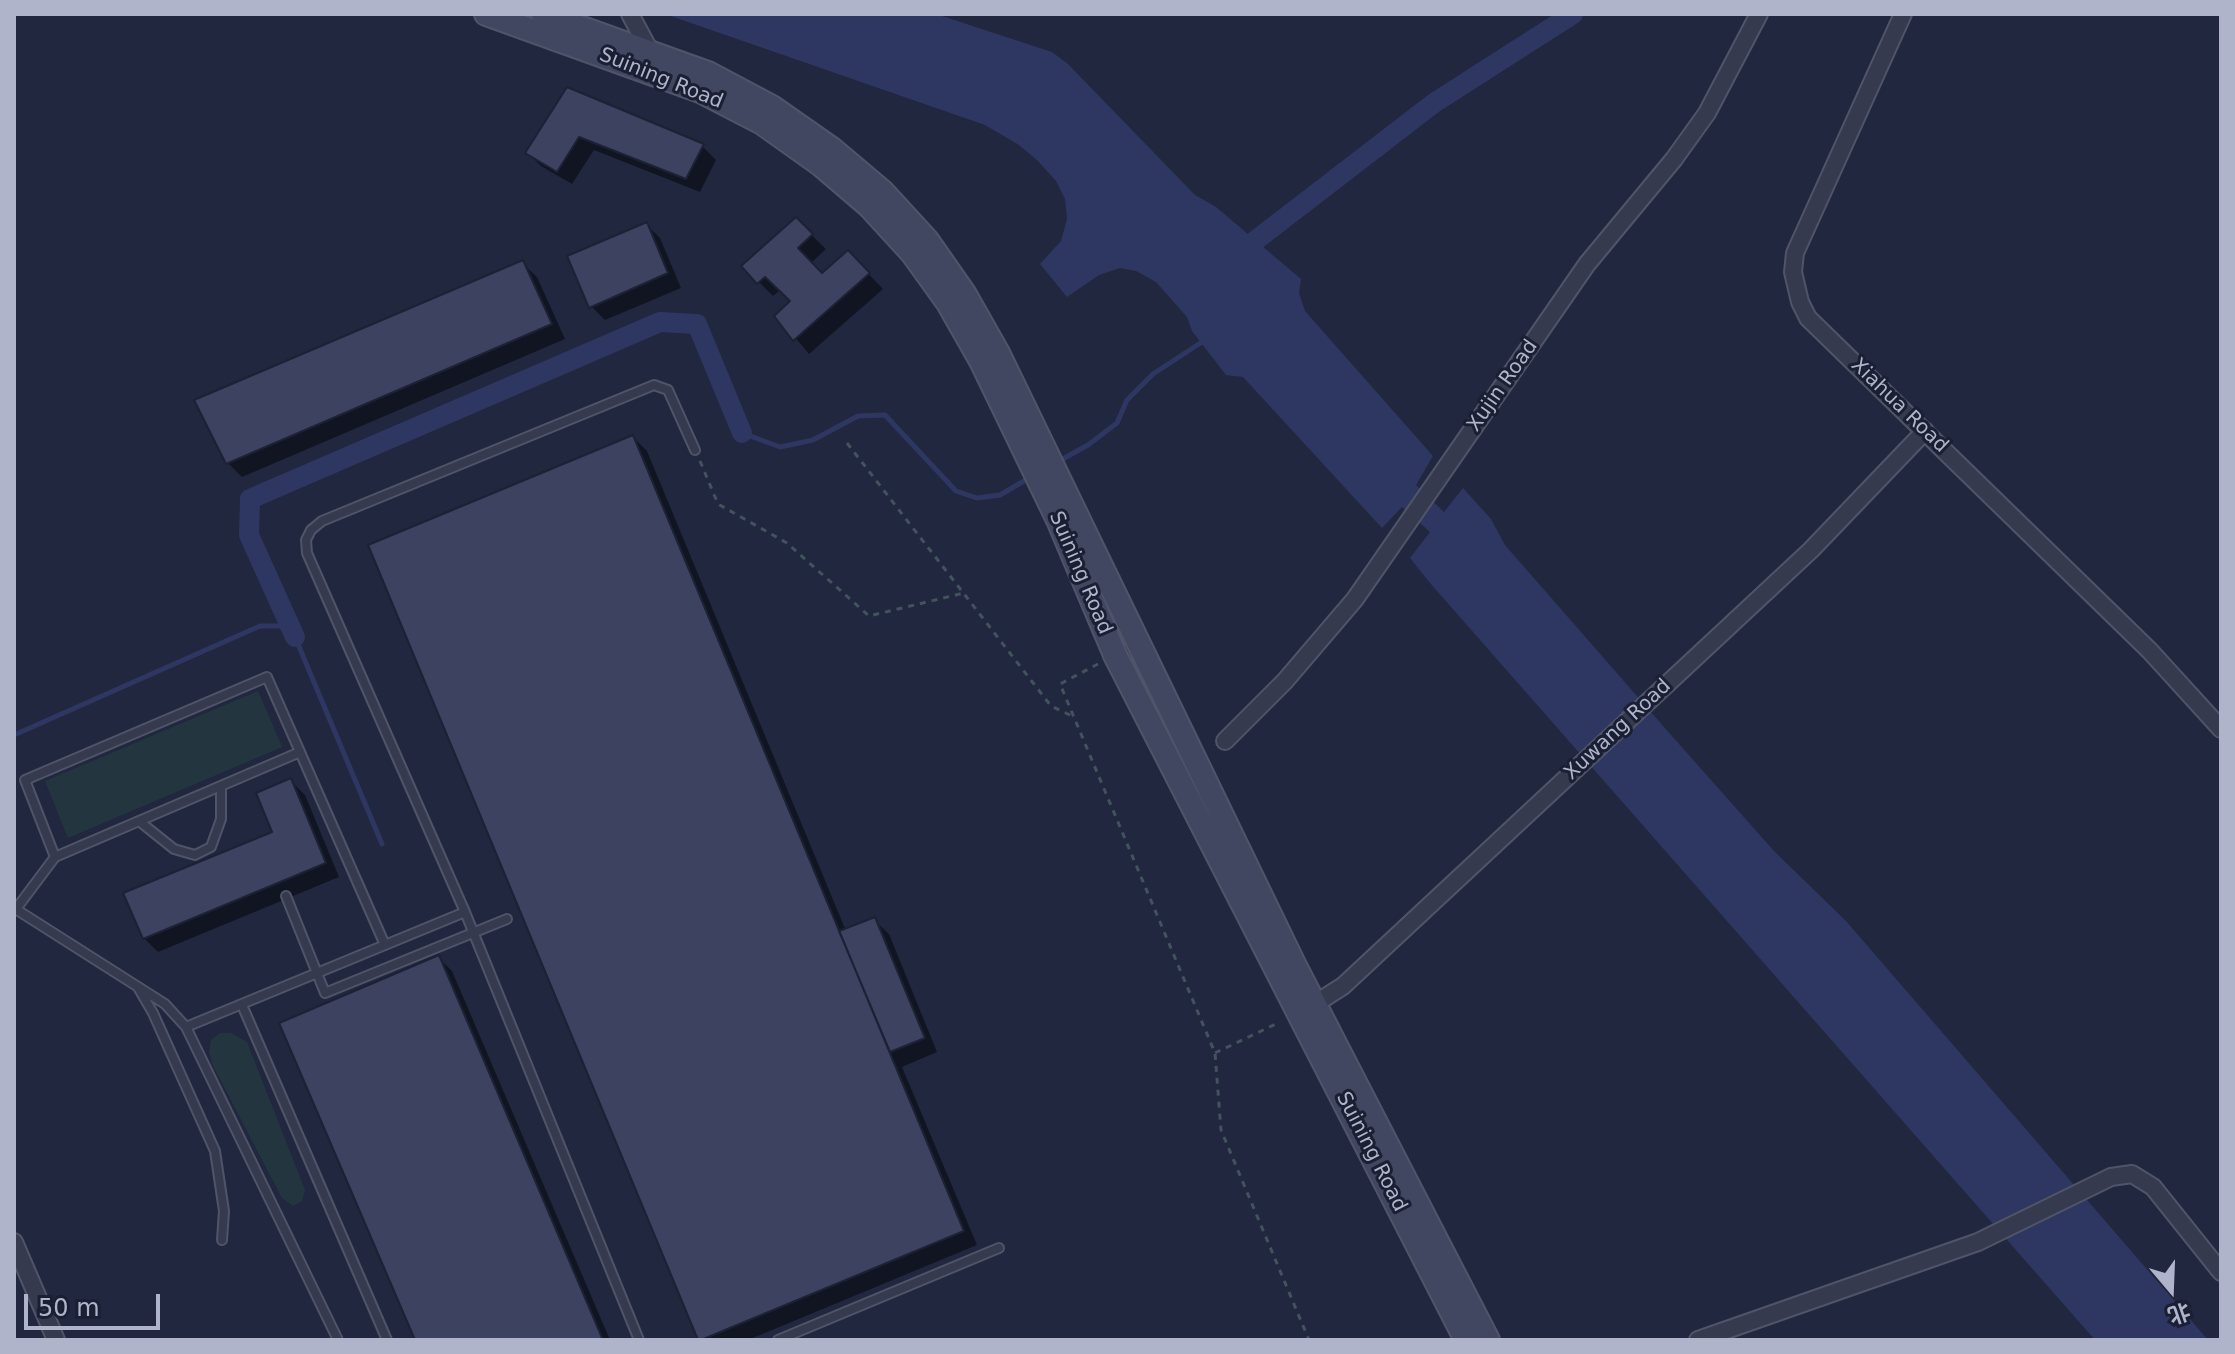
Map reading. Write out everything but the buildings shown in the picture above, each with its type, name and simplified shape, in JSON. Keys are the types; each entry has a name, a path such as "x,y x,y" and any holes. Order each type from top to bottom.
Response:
{"main road":[{"name":"Suining Road","path":"486,14 700,91 762,123 821,165 869,206 912,253 948,303 1043,468 1466,1340"},
{"name":"Suining Road","path":"543,14 708,73 772,107 832,149 883,192 927,240 964,293 998,353 1043,468"},
{"name":"Suining Road","path":"1066,514 1115,655 1488,1340"}],"street":[{"path":"630,14 663,77"},
{"name":"Xujin Road","path":"1225,741 1333,627 1587,264 1674,159 1707,113 1759,14"},
{"name":"Xiahua Road","path":"1903,14 1795,253 1793,272 1800,302 1808,318 2150,651 2221,729"},
{"name":"Xuwang Road","path":"1307,1009 1343,986 1811,550 1925,431"},
{"path":"1698,1340 1987,1238 2111,1177 2132,1174 2153,1187 2221,1272"},
{"path":"14,1242 56,1340"}],"lane":[{"path":"639,1340 465,912 307,553 306,540 311,530 322,521 654,385 668,390 695,450"},
{"path":"55,857 25,780 267,677 385,945"},
{"path":"300,752 55,857 15,909 165,1004 186,1027 338,1340"},
{"path":"139,821 174,849 195,855 211,847 221,819 221,786"},
{"path":"286,896 325,993 507,919"},
{"path":"186,1027 465,912"},
{"path":"139,988 215,1151 224,1211 222,1240"},
{"path":"242,1005 387,1340"},
{"path":"778,1340 999,1248"}],"path":[{"path":"847,443 1051,706 1074,717"},
{"path":"695,450 718,504 787,543 869,616 964,593"},
{"path":"1115,655 1060,684 1215,1053 1221,1130 1309,1340"},
{"path":"1215,1053 1307,1009"}],"shaded area":[{"path":"258,691 282,747 68,838 45,781"},
{"path":"220,1033 231,1033 247,1042 305,1190 302,1201 293,1206 282,1198 213,1066 209,1052 211,1040"}],"water":[{"path":"665,14 936,14 1052,52 1068,64 1195,195 1216,207 1301,279 1299,293 1305,311 1433,456 1416,485 1444,512 1463,488 1491,519 1505,545 1664,727 1774,851 1846,921 2208,1340 2095,1340 1430,583 1410,558 1430,532 1402,507 1382,528 1243,377 1226,375 1192,331 1187,317 1156,282 1136,271 1120,268 1099,275 1067,297 1040,264 1061,241 1067,219 1065,199 1056,181 1038,161 1019,145 985,125"}],"waterway":[{"path":"1234,257 1434,103 1573,14"},
{"path":"295,637 249,535 250,499 660,322 697,324 742,433"},
{"path":"1059,461 1088,445 1117,423 1127,400 1153,374 1205,340"},
{"path":"742,433 780,447 813,440 858,416 885,415 956,491 977,498 1000,495 1029,478"},
{"path":"14,735 260,626 280,626 295,637 382,844"}]}
